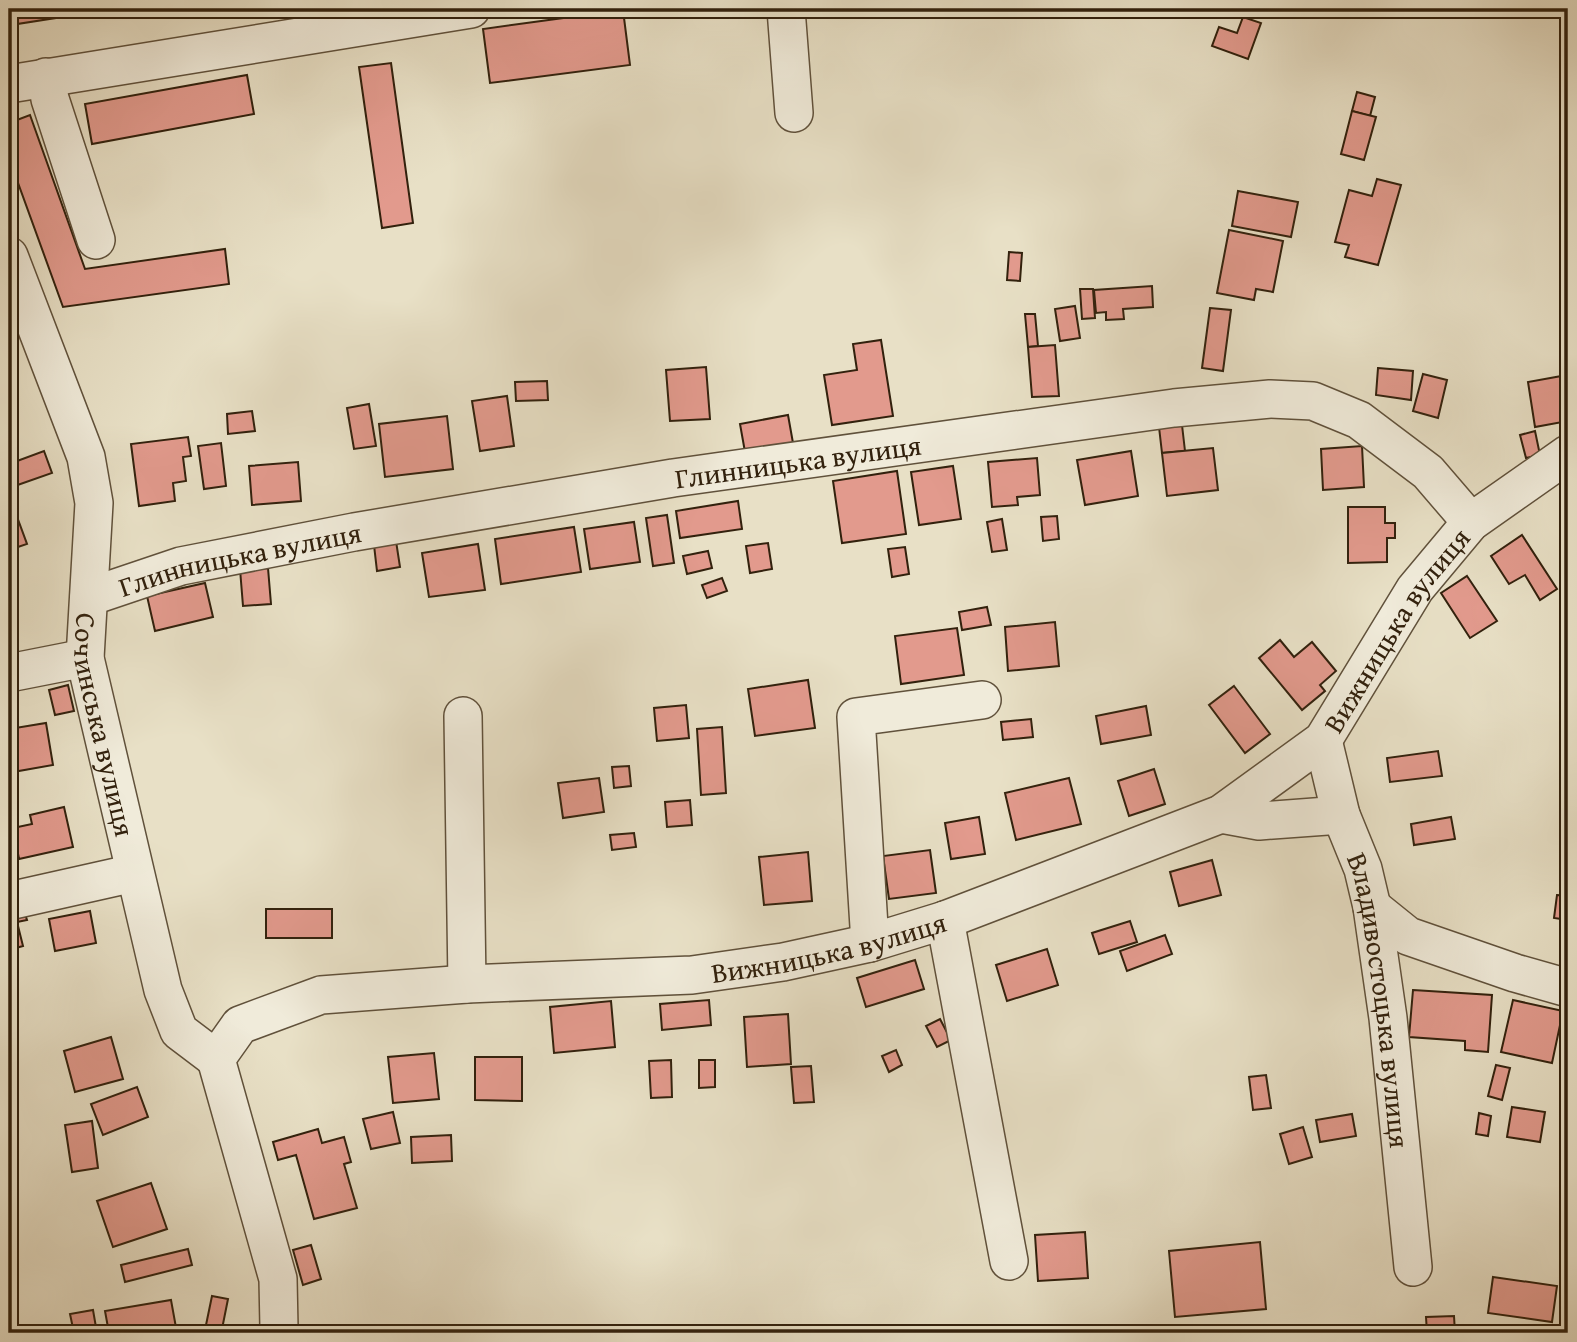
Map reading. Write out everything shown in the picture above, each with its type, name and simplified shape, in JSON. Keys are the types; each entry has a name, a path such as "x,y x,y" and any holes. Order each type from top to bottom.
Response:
{"street":[{"path":"9,84 346,19 471,9"},
{"path":"786,9 794,113"},
{"path":"46,78 50,99 96,240"},
{"name":"Сочинська вулиця","path":"9,256 86,457 93,503 85,658 163,990 178,1031 216,1059"},
{"name":"Глинницька вулиця","path":"89,597 181,566 354,532 659,480 1174,408 1270,399 1313,401 1359,420 1428,472 1471,522"},
{"name":"Вижницька вулиця","path":"216,1059 240,1025 321,995 467,984 692,975 783,962 870,943 946,920 1221,814 1323,740 1415,589 1471,522 1568,454"},
{"path":"9,673 85,658"},
{"path":"870,943 856,717 982,699"},
{"path":"463,716 467,984"},
{"name":"Владивостоцька вулиця","path":"1323,740 1341,815 1363,869 1372,906 1388,1018 1413,1267"},
{"path":"1221,814 1259,821 1341,815"},
{"path":"9,901 134,873"},
{"path":"1372,906 1408,936 1515,973 1568,988"},
{"path":"946,920 1009,1261"},
{"path":"216,1059 278,1279 300,1333"},
{"path":"277,1333 278,1279"}],"building":[{"path":"14,9 114,9 17,24"},
{"path":"623,10 630,65 490,83 483,29"},
{"path":"1243,17 1261,23 1248,59 1212,46 1219,27 1237,33"},
{"path":"391,63 413,223 382,228 359,67"},
{"path":"247,75 254,114 92,144 85,104"},
{"path":"1357,92 1375,97 1370,116 1352,111"},
{"path":"1352,111 1376,117 1364,160 1341,154"},
{"path":"30,115 85,269 225,249 229,284 63,307 9,158 9,123"},
{"path":"1377,179 1401,185 1378,265 1345,257 1349,245 1335,242 1349,190 1372,196"},
{"path":"1238,191 1298,202 1291,237 1232,226"},
{"path":"1229,230 1283,241 1273,292 1256,289 1254,300 1217,293"},
{"path":"1009,252 1022,253 1020,281 1007,280"},
{"path":"1152,286 1153,307 1123,309 1124,319 1106,320 1106,312 1096,313 1094,290"},
{"path":"1080,289 1093,289 1095,318 1082,319"},
{"path":"1075,306 1080,338 1060,341 1055,309"},
{"path":"1210,308 1231,310 1223,371 1202,368"},
{"path":"1025,314 1035,314 1038,346 1028,347"},
{"path":"881,340 893,416 832,425 824,375 857,370 853,344"},
{"path":"1055,345 1059,396 1032,397 1028,347"},
{"path":"706,367 710,419 670,421 666,370"},
{"path":"1378,368 1413,371 1411,400 1376,395"},
{"path":"1423,374 1447,380 1438,418 1413,411"},
{"path":"1567,375 1568,421 1535,427 1528,382"},
{"path":"547,381 548,400 516,401 515,382"},
{"path":"507,396 514,446 480,451 472,401"},
{"path":"369,404 376,446 354,449 347,408"},
{"path":"252,411 255,431 228,434 227,414"},
{"path":"788,415 793,443 745,452 740,424"},
{"path":"447,416 453,469 385,477 379,424"},
{"path":"1182,425 1185,451 1162,453 1159,427"},
{"path":"1535,431 1540,455 1526,458 1520,435"},
{"path":"188,437 191,456 183,457 186,481 173,483 175,501 139,506 131,444"},
{"path":"221,443 226,486 204,489 198,446"},
{"path":"1362,446 1364,487 1323,490 1321,449"},
{"path":"1213,448 1218,490 1167,496 1162,453"},
{"path":"44,451 52,473 9,488 9,464"},
{"path":"1131,451 1138,496 1085,505 1077,460"},
{"path":"1037,458 1040,495 1017,497 1018,505 992,507 988,462"},
{"path":"298,462 301,501 252,505 249,466"},
{"path":"953,466 961,519 919,525 911,472"},
{"path":"897,471 906,534 842,543 833,481"},
{"path":"9,495 27,544 9,550"},
{"path":"738,501 742,529 680,538 676,511"},
{"path":"1348,507 1385,507 1385,523 1395,523 1395,538 1387,538 1387,562 1348,563"},
{"path":"667,515 674,563 653,566 646,518"},
{"path":"1057,516 1059,539 1043,541 1041,517"},
{"path":"1002,519 1007,550 992,552 987,522"},
{"path":"634,522 640,562 590,569 584,529"},
{"path":"574,527 581,572 501,584 495,539"},
{"path":"1522,535 1557,589 1540,600 1525,575 1509,584 1491,556"},
{"path":"396,541 400,567 377,571 374,545"},
{"path":"768,543 772,569 750,573 746,546"},
{"path":"478,544 485,590 429,597 422,553"},
{"path":"905,547 909,574 892,577 888,549"},
{"path":"708,551 712,568 687,574 683,556"},
{"path":"268,568 271,604 243,606 240,569"},
{"path":"1467,576 1497,621 1470,638 1441,593"},
{"path":"722,578 727,591 707,598 702,585"},
{"path":"205,583 213,617 155,631 147,596"},
{"path":"987,607 991,625 962,630 959,612"},
{"path":"1055,622 1059,666 1008,671 1005,627"},
{"path":"957,628 964,675 901,684 895,636"},
{"path":"1280,640 1294,657 1312,642 1336,671 1320,685 1325,691 1302,710 1259,658"},
{"path":"808,680 815,728 755,736 748,689"},
{"path":"68,685 74,711 55,715 49,690"},
{"path":"1234,686 1270,734 1245,753 1209,705"},
{"path":"686,705 689,738 657,741 654,708"},
{"path":"1146,706 1151,735 1101,744 1096,716"},
{"path":"1031,719 1033,737 1003,740 1001,722"},
{"path":"46,723 53,765 13,772 9,729"},
{"path":"722,727 726,793 701,795 697,729"},
{"path":"1438,751 1442,776 1390,782 1387,758"},
{"path":"629,766 631,786 614,788 612,767"},
{"path":"1154,769 1165,804 1129,816 1118,781"},
{"path":"599,778 604,812 563,818 558,783"},
{"path":"1069,778 1081,824 1016,840 1005,793"},
{"path":"690,800 692,825 667,827 665,802"},
{"path":"64,807 73,847 19,859 13,828 32,824 30,815"},
{"path":"979,817 985,854 951,859 945,823"},
{"path":"1451,817 1455,839 1414,845 1411,824"},
{"path":"634,833 636,847 612,850 610,835"},
{"path":"930,850 936,893 889,899 883,856"},
{"path":"808,852 812,901 764,905 759,857"},
{"path":"1212,860 1221,895 1179,906 1170,872"},
{"path":"1557,895 1568,896 1568,920 1554,918"},
{"path":"22,905 27,920 17,922 23,946 9,950 9,909"},
{"path":"266,909 332,909 332,938 266,938"},
{"path":"90,911 96,943 55,951 49,919"},
{"path":"1130,921 1137,942 1099,954 1092,933"},
{"path":"1165,935 1172,954 1127,971 1120,951"},
{"path":"1047,949 1058,985 1007,1001 996,965"},
{"path":"915,960 924,989 866,1007 857,978"},
{"path":"1413,990 1492,995 1488,1052 1465,1050 1465,1041 1409,1037"},
{"path":"709,1000 711,1025 662,1030 660,1004"},
{"path":"1513,1000 1563,1011 1552,1063 1501,1052"},
{"path":"611,1001 615,1047 554,1053 550,1007"},
{"path":"788,1014 791,1064 747,1067 744,1017"},
{"path":"940,1019 951,1040 937,1047 926,1026"},
{"path":"111,1037 123,1079 75,1092 64,1051"},
{"path":"896,1050 902,1065 889,1072 882,1056"},
{"path":"434,1053 439,1099 393,1103 388,1057"},
{"path":"475,1057 522,1057 522,1101 475,1100"},
{"path":"671,1060 672,1097 651,1098 649,1061"},
{"path":"699,1060 715,1060 715,1087 699,1088"},
{"path":"1496,1065 1510,1068 1502,1100 1488,1096"},
{"path":"811,1066 814,1102 794,1103 791,1067"},
{"path":"1266,1075 1271,1108 1253,1110 1249,1077"},
{"path":"137,1087 148,1117 103,1135 91,1104"},
{"path":"1512,1107 1545,1112 1540,1142 1507,1137"},
{"path":"393,1112 400,1143 371,1149 363,1119"},
{"path":"1479,1113 1491,1116 1488,1136 1476,1134"},
{"path":"1352,1114 1356,1136 1320,1142 1316,1120"},
{"path":"92,1121 98,1168 72,1172 65,1125"},
{"path":"1303,1127 1312,1157 1289,1164 1280,1134"},
{"path":"318,1129 322,1143 344,1137 351,1162 344,1164 357,1208 314,1219 296,1155 278,1160 273,1142"},
{"path":"451,1135 452,1161 412,1163 411,1137"},
{"path":"151,1183 167,1229 113,1247 97,1201"},
{"path":"1085,1232 1088,1278 1038,1281 1035,1235"},
{"path":"1260,1242 1266,1309 1175,1317 1169,1251"},
{"path":"311,1245 321,1279 303,1285 293,1250"},
{"path":"188,1249 192,1265 125,1282 121,1265"},
{"path":"1493,1277 1557,1286 1552,1322 1488,1313"},
{"path":"212,1296 228,1299 222,1329 206,1325"},
{"path":"171,1300 177,1333 109,1333 105,1311"},
{"path":"93,1310 97,1333 74,1333 70,1314"},
{"path":"1454,1316 1455,1333 1427,1333 1426,1317"}]}
